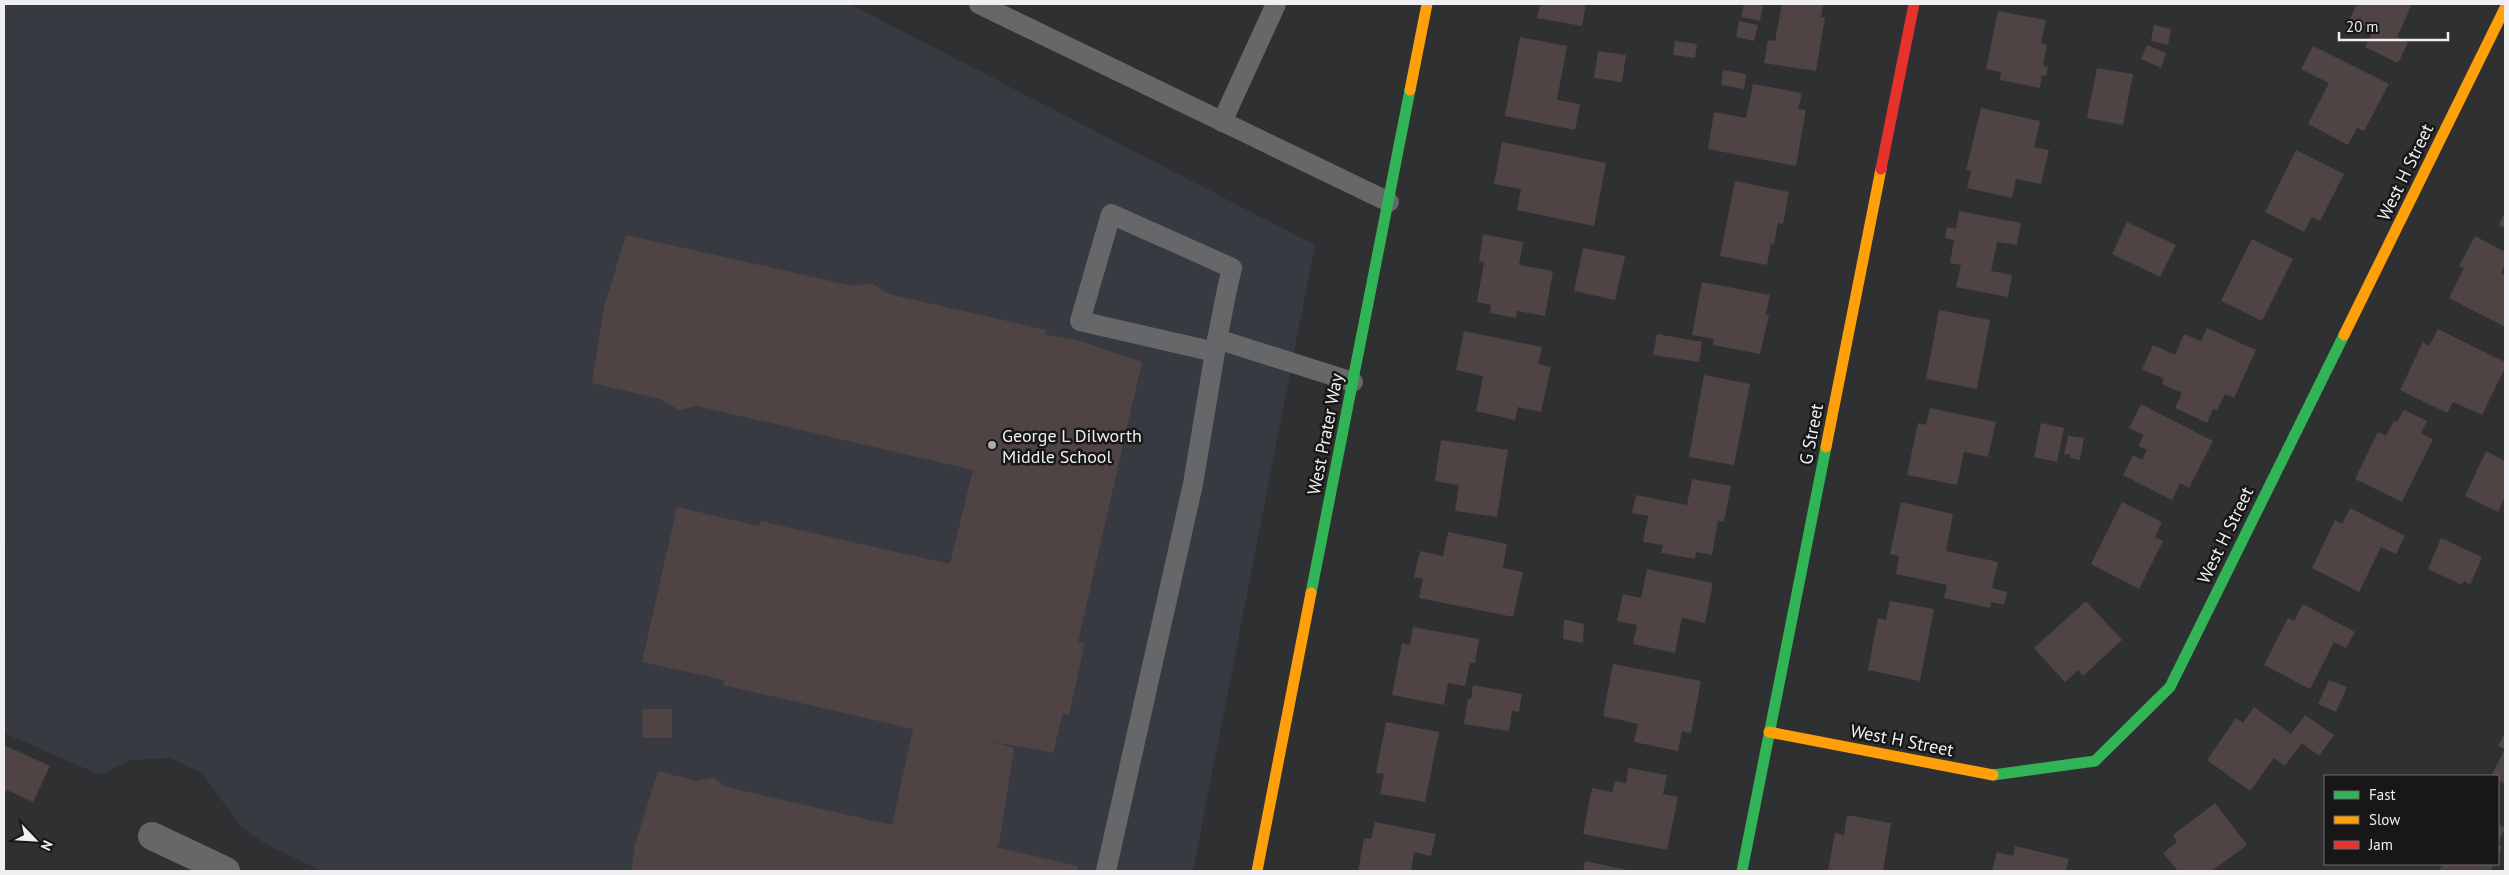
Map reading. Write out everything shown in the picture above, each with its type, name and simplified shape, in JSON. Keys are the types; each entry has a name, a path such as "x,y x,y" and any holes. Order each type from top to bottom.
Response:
{"street":[{"name":"West Prater Way","path":"1257,871 1427,4"},
{"name":"G Street","path":"1742,871 1914,4"},
{"name":"West H Street","path":"1770,732 1990,775 2095,761 2170,687 2505,8"},
{"path":"152,836 226,871"}],"lane":[{"path":"979,4 1389,202"},
{"path":"1222,122 1276,4"},
{"path":"1106,871 1193,484 1216,346 1232,268 1111,214 1080,321 1216,346 1353,382"}],"shaded area":[{"path":"4,4 850,4 1315,245 1193,871 322,871 264,843 241,827 202,773 170,758 132,760 100,775 4,733 6,548 4,547"}],"building":[{"path":"1540,4 1586,4 1582,26 1537,18"},
{"path":"1744,4 1763,4 1760,21 1741,17"},
{"path":"1782,4 1823,4 1821,17 1825,17 1816,71 1764,63 1768,40 1775,41"},
{"path":"2357,4 2412,4 2397,37 2408,43 2398,63 2365,47 2373,30 2350,18"},
{"path":"1998,11 2046,20 2041,43 2047,45 2043,66 2048,67 2046,76 2042,75 2040,88 2000,80 2001,72 1986,69"},
{"path":"1739,21 1758,25 1754,41 1736,37"},
{"path":"2154,25 2171,29 2168,45 2151,41"},
{"path":"1520,37 1567,46 1557,100 1580,104 1575,130 1505,116"},
{"path":"1675,41 1697,44 1695,58 1673,55"},
{"path":"2147,45 2166,53 2161,68 2141,59"},
{"path":"2313,46 2389,84 2364,131 2357,128 2348,145 2308,124 2329,83 2301,69"},
{"path":"1598,51 1626,55 1622,82 1594,78"},
{"path":"2097,68 2133,74 2123,125 2087,118"},
{"path":"1723,70 1746,74 1744,89 1721,85"},
{"path":"1753,84 1802,93 1798,109 1806,110 1796,166 1708,149 1714,112 1746,118"},
{"path":"1981,108 2040,121 2034,147 2049,150 2041,184 2016,179 2012,198 1967,188 1971,171 1966,170"},
{"path":"1502,142 1606,163 1594,226 1517,210 1521,189 1494,184"},
{"path":"2296,150 2344,174 2320,221 2312,217 2304,232 2265,212"},
{"path":"1735,181 1789,192 1783,224 1778,223 1774,244 1771,243 1767,265 1720,256"},
{"path":"1959,211 2021,223 2017,245 1997,242 1991,271 2012,275 2008,297 1956,287 1961,265 1950,263 1954,240 1945,238 1947,227 1956,229"},
{"path":"2505,211 2505,228 2499,225"},
{"path":"2127,222 2176,245 2160,277 2112,254"},
{"path":"1483,234 1523,242 1519,265 1553,271 1545,316 1517,311 1516,318 1490,313 1491,305 1477,302 1484,262 1479,261"},
{"path":"626,235 853,286 872,283 889,294 1046,330 1045,335 1074,339 1142,362 1078,642 1085,643 1069,715 1063,713 1053,753 989,741 1014,748 999,845 995,847 1078,866 1078,871 631,871 635,845 658,771 696,781 713,777 726,787 892,825 913,729 723,685 724,680 642,662 677,507 759,526 760,521 950,564 973,470 697,406 679,410 660,399 592,383 604,307"},
{"path":"2475,236 2505,252 2505,264 2501,273 2505,275 2505,327 2449,298 2464,268 2459,266"},
{"path":"2252,239 2293,259 2262,321 2221,301"},
{"path":"1583,248 1625,256 1615,300 1574,291"},
{"path":"1702,282 1770,295 1766,315 1769,315 1760,354 1713,345 1714,339 1692,335"},
{"path":"1939,310 1990,320 1977,389 1926,379"},
{"path":"2207,328 2256,350 2234,398 2225,394 2217,411 2213,409 2207,423 2175,408 2182,393 2162,384 2164,379 2142,369 2153,345 2175,355 2184,334 2201,341"},
{"path":"2438,329 2505,362 2505,368 2482,415 2453,402 2447,413 2400,390 2423,342 2429,346"},
{"path":"1464,331 1542,347 1538,364 1551,367 1541,412 1518,407 1515,420 1476,411 1483,376 1456,370"},
{"path":"1657,334 1702,342 1699,362 1653,355"},
{"path":"1704,375 1750,384 1734,465 1689,457"},
{"path":"2141,404 2213,441 2189,488 2180,483 2172,500 2123,475 2133,455 2142,460 2147,450 2138,446 2144,435 2129,428"},
{"path":"1930,408 1996,422 1988,457 1964,452 1957,485 1907,475 1918,423 1926,425"},
{"path":"2404,410 2427,421 2421,433 2433,439 2402,502 2355,479 2378,432 2386,436 2394,421 2397,422"},
{"path":"2041,423 2064,428 2057,462 2034,457"},
{"path":"2068,436 2084,438 2080,460 2070,458 2070,454 2064,455"},
{"path":"1441,440 1508,450 1497,517 1455,511 1459,485 1435,481"},
{"path":"2486,451 2505,461 2505,497 2498,512 2465,496"},
{"path":"1692,479 1731,486 1724,522 1718,521 1712,555 1696,552 1695,559 1661,553 1663,545 1643,542 1648,516 1632,513 1636,495 1687,505"},
{"path":"1901,502 1953,514 1946,551 1998,562 1992,588 2007,592 2004,605 1991,602 1990,608 1944,598 1947,585 1896,574 1899,556 1890,554"},
{"path":"2122,502 2162,522 2155,537 2163,541 2139,589 2091,564"},
{"path":"2350,508 2405,536 2396,554 2381,547 2359,592 2312,568 2335,520 2342,524"},
{"path":"1448,532 1507,544 1503,568 1523,572 1513,617 1419,598 1423,579 1414,577 1420,551 1443,556"},
{"path":"2441,538 2482,557 2470,585 2464,581 2462,585 2428,569"},
{"path":"1647,569 1713,583 1705,623 1682,618 1675,653 1633,644 1637,625 1617,621 1623,594 1641,598"},
{"path":"1890,601 1934,609 1920,681 1868,670 1878,618 1886,620"},
{"path":"2086,601 2122,640 2083,676 2078,670 2065,682 2034,648"},
{"path":"2303,604 2355,632 2346,648 2334,642 2310,689 2264,665 2288,618 2294,621"},
{"path":"1564,619 1584,624 1583,643 1563,639"},
{"path":"1413,627 1479,639 1475,663 1470,663 1465,686 1448,683 1444,705 1392,695 1402,643 1410,645"},
{"path":"1613,664 1701,681 1691,733 1682,731 1678,751 1634,742 1638,724 1603,716"},
{"path":"2329,680 2347,687 2336,712 2318,704"},
{"path":"1473,685 1522,694 1519,712 1512,711 1509,731 1464,724 1468,699 1471,699"},
{"path":"2254,707 2291,734 2305,715 2334,735 2319,756 2302,743 2285,766 2274,758 2250,791 2207,760 2236,718 2243,723"},
{"path":"643,709 672,709 672,738 642,738"},
{"path":"1386,722 1439,732 1425,802 1380,794 1384,774 1376,773"},
{"path":"2505,733 2505,749 2498,746"},
{"path":"4,745 50,766 33,802 7,790 4,797"},
{"path":"2505,749 2505,784 2499,781 2499,775 2492,775"},
{"path":"1628,768 1667,775 1663,794 1678,797 1667,850 1583,834 1592,788 1612,792 1615,781 1626,783"},
{"path":"2215,803 2247,845 2212,871 2178,871 2163,853 2177,842 2173,835"},
{"path":"1847,815 1891,823 1883,871 1828,871 1835,833 1844,835"},
{"path":"1375,822 1436,834 1431,856 1414,852 1411,871 1358,871 1364,838 1371,839"},
{"path":"2499,825 2505,828 2499,842"},
{"path":"2015,846 2069,859 2066,871 1992,871 1997,852 2013,856"},
{"path":"1585,861 1627,870 1627,871 1583,871"},
{"path":"2442,865 2494,865 2491,871 2439,871"}],"traffic: fast":[{"path":"1311,593 1410,90"},
{"path":"1993,775 2095,761 2170,687 2344,335"},
{"path":"1742,871 1826,447"}],"traffic: slow":[{"path":"1410,90 1427,4"},
{"path":"2344,335 2505,8"},
{"path":"1826,447 1881,169"},
{"path":"1257,871 1311,593"},
{"path":"1769,732 1993,775"}],"traffic: jam":[{"path":"1881,169 1914,4"}],"place":[{"name":"George L Dilworth Middle School","path":"992,445"}]}
